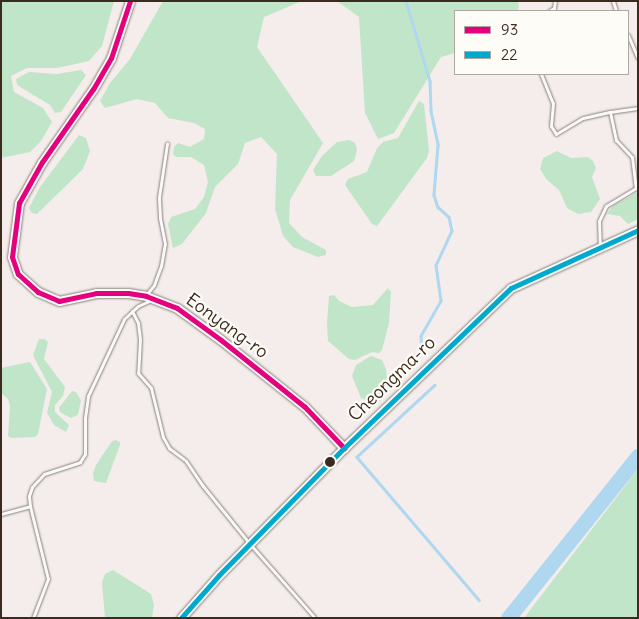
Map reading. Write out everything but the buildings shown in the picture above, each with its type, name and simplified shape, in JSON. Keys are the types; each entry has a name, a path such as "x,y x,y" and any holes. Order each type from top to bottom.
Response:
{"street":[{"name":"Eonyang-ro","path":"130,1 111,58 93,89 23,192 17,211 12,257 18,274 38,292 58,301 96,293 128,293 150,297 190,316 267,375 305,407 344,448"},
{"name":"Cheongma-ro","path":"181,618 344,448 511,288 638,230"}],"lane":[{"path":"629,37 638,58"},
{"path":"541,75 553,104 551,126 556,134 583,118 638,108"},
{"path":"601,248 599,221 606,206 637,188 632,157 616,140 610,112"},
{"path":"33,618 48,579 29,496 36,480 44,474 80,462 85,454 85,418 88,396 124,319 150,297 162,266 165,244 160,218 159,197 168,144"},
{"path":"132,311 138,323 140,339 138,373 150,388 162,437 169,448 186,461 203,486 250,544 315,618"},
{"path":"1,514 30,506"}],"green space":[{"path":"1,1 114,1 102,46 89,61 57,68 27,68 11,76 14,92 43,108 52,122 41,141 30,152 1,158"},
{"path":"163,1 302,1 264,17 257,47 323,143 290,200 289,223 302,237 326,250 326,255 318,257 293,247 283,236 275,209 277,154 261,137 245,143 238,164 215,187 206,213 182,244 173,248 168,224 171,217 195,209 204,197 208,182 204,165 191,157 176,157 173,154 174,147 178,143 190,147 204,139 205,129 194,123 168,118 155,103 137,99 105,108 100,101 110,83 130,59"},
{"path":"337,1 518,1 519,8 518,10 454,10 454,53 441,57 394,133 378,139 365,113 359,17"},
{"path":"81,70 86,75 61,112 55,113 50,105 17,85 16,79 29,72 57,74"},
{"path":"419,101 424,104 429,150 427,158 377,226 372,224 345,185 348,179 367,172 377,148 383,142 398,138"},
{"path":"79,135 86,138 90,151 83,169 37,214 32,213 29,208 40,187"},
{"path":"349,140 355,143 357,150 354,161 331,176 316,176 313,170 322,156 337,142"},
{"path":"557,151 571,158 588,157 593,161 596,168 592,177 600,199 591,212 578,214 567,208 559,190 546,179 540,169 543,158"},
{"path":"638,192 638,219 628,224 620,216 607,214 613,206"},
{"path":"388,288 391,292 389,323 382,350 379,353 372,352 355,360 349,359 328,341 329,296 334,295 339,301 352,307 373,305"},
{"path":"39,339 45,339 48,342 44,359 65,387 63,396 55,405 55,412 69,425 66,432 54,425 47,413 52,392 33,355"},
{"path":"371,356 382,360 386,369 388,388 383,398 376,404 361,398 352,376 356,365"},
{"path":"30,362 47,389 38,434 35,437 11,438 8,436 10,406 8,399 1,393 1,368"},
{"path":"72,391 76,392 81,400 78,415 71,418 60,412 59,408"},
{"path":"112,441 120,442 120,445 106,483 94,481 93,473 96,465"},
{"path":"638,469 638,618 524,618"},
{"path":"113,570 151,594 154,605 152,618 105,618 102,582 105,574"}],"waterway":[{"path":"406,1 430,81 431,111 438,145 434,195 438,207 449,217 452,231 436,265 441,301 421,336 422,351"},
{"path":"435,385 357,457 479,600"},
{"path":"508,618 638,456"}],"transit line":[{"name":"93","path":"130,1 111,58 93,89 42,162 19,203 12,257 18,274 38,292 59,301 96,293 128,293 146,296 177,308 221,340 305,407 344,448"},
{"name":"22","path":"181,618 219,575 344,448 511,288 638,230"}]}
